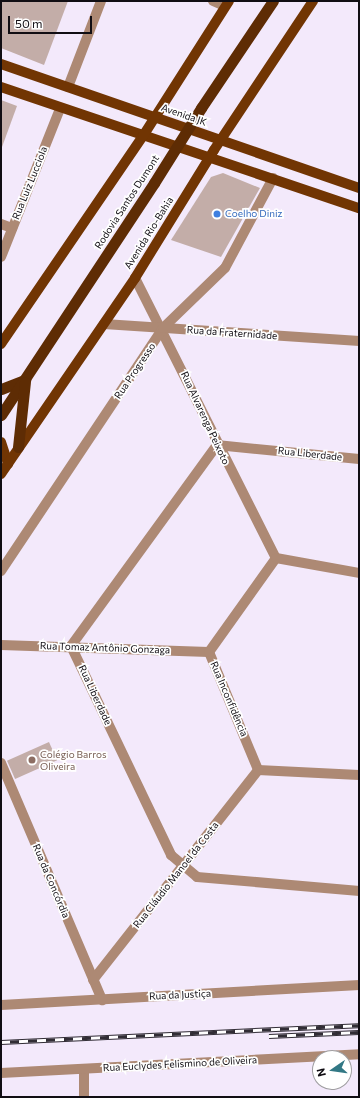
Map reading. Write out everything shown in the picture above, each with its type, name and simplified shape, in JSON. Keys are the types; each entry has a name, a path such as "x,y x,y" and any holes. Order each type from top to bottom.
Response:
{"highway":[{"name":"Rodovia Santos Dumont","path":"1,416 272,1"},
{"path":"1,389 25,380 18,447"}],"main road":[{"name":"Avenida Rio-Bahia","path":"1,474 18,447 135,278 209,158 313,1"},
{"path":"2,342 143,136 227,3"},
{"name":"Avenida JK","path":"1,64 359,188"},
{"path":"1,87 60,109 273,178 359,208"},
{"path":"1,442 8,464"}],"street":[{"path":"68,87 101,1"},
{"path":"213,1 227,3"},
{"name":"Rua Luiz Lucciola","path":"1,257 60,109"},
{"name":"Rua Progresso","path":"1,570 163,328 225,268 273,178"},
{"path":"1,224 12,228"},
{"name":"Rua Alvarenga Peixoto","path":"135,278 163,328 217,445 276,558"},
{"name":"Rua da Fraternidade","path":"104,324 359,341"},
{"path":"71,646 217,445"},
{"name":"Rua Liberdade","path":"217,445 359,459"},
{"path":"276,558 359,574"},
{"name":"Rua Inconfidência","path":"258,770 210,652 276,558"},
{"name":"Rua Tomaz Antônio Gonzaga","path":"1,645 71,646 210,652"},
{"name":"Rua Liberdade","path":"71,646 171,855 197,877 359,891"},
{"name":"Rua da Concórdia","path":"1,763 102,1000"},
{"path":"258,770 359,774"},
{"name":"Rua Cláudio Manoel da Costa","path":"93,980 258,770"},
{"name":"Rua da Justiça","path":"1,1005 359,985"},
{"name":"Rua Euclydes Felismino de Oliveira","path":"1,1073 84,1070 359,1054"},
{"path":"84,1070 84,1097"}],"building":[{"path":"1,1 68,1 44,65 1,48"},
{"path":"1,100 17,106 2,147 1,147"},
{"name":"Coelho Diniz","path":"223,173 260,188 221,257 171,240 211,177"},
{"name":"Colégio Barros Oliveira","path":"49,742 57,760 15,779 7,761"}],"railway":[{"path":"1,1042 359,1025"},
{"path":"269,1036 359,1032"}],"place":[{"name":"Coelho Diniz","path":"217,214"},
{"name":"Colégio Barros Oliveira","path":"32,760"}]}
